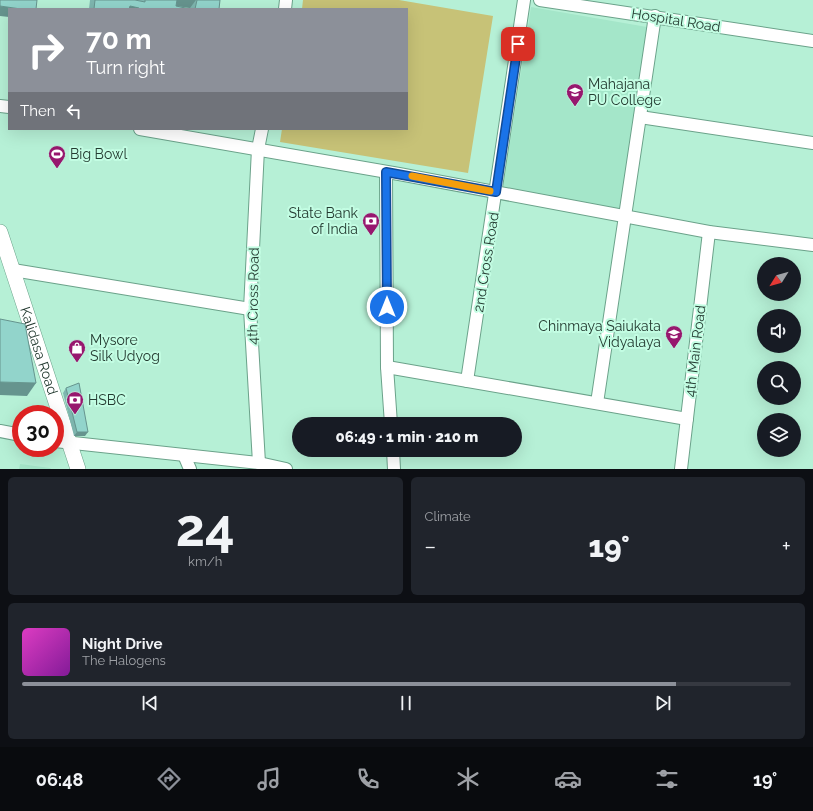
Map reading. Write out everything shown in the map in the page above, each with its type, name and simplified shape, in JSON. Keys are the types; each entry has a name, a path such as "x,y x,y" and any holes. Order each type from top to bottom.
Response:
{"street":[{"name":"2nd Cross Road","path":"467,381 524,0"},
{"name":"Hospital Road","path":"540,0 655,16 813,41"},
{"path":"597,403 655,16"},
{"path":"640,117 813,143"},
{"path":"146,130 386,172 709,232 813,245"},
{"name":"4th Cross Road","path":"259,464 250,309 258,149 262,130"},
{"path":"386,172 387,367 391,417"},
{"name":"Kalidasa Road","path":"0,232 13,270 51,405"},
{"name":"4th Main Road","path":"681,469 709,232"},
{"path":"13,270 250,309"},
{"path":"387,367 687,419"},
{"path":"0,431 12,433"},
{"path":"64,442 259,464 286,469"},
{"name":"Kalidasa Road","path":"64,445 78,469"},
{"path":"184,455 190,469"},
{"path":"393,457 394,469"}],"shaded area":[{"path":"303,0 399,0 493,16 468,173 280,142 282,130 408,130 408,8 302,8"},
{"name":"Mahajana PU College","path":"531,7 647,27 621,209 503,188"},
{"path":"20,464 50,468 51,469 19,469"}],"building":[{"path":"0,0 37,0 36,8 14,8 0,6"},
{"path":"95,0 135,0 145,2 145,0 177,0 176,6 185,8 139,8 130,6 129,8 94,8"},
{"path":"197,0 220,0 219,8 195,8"},
{"path":"0,319 25,324 36,383 0,382"},
{"name":"HSBC","path":"79,383 88,432 77,432 66,388"}],"slow traffic":[{"path":"412,176 490,191"}],"place":[{"name":"Mahajana PU College","path":"575,107"},
{"name":"Big Bowl","path":"57,169"},
{"name":"State Bank of India","path":"371,236"},
{"name":"Chinmaya Saiukata Vidyalaya","path":"674,349"},
{"name":"Mysore Silk Udyog","path":"77,363"},
{"name":"HSBC","path":"75,415"}],"route":[{"path":"387,307 386,172 496,192 518,44"}]}
